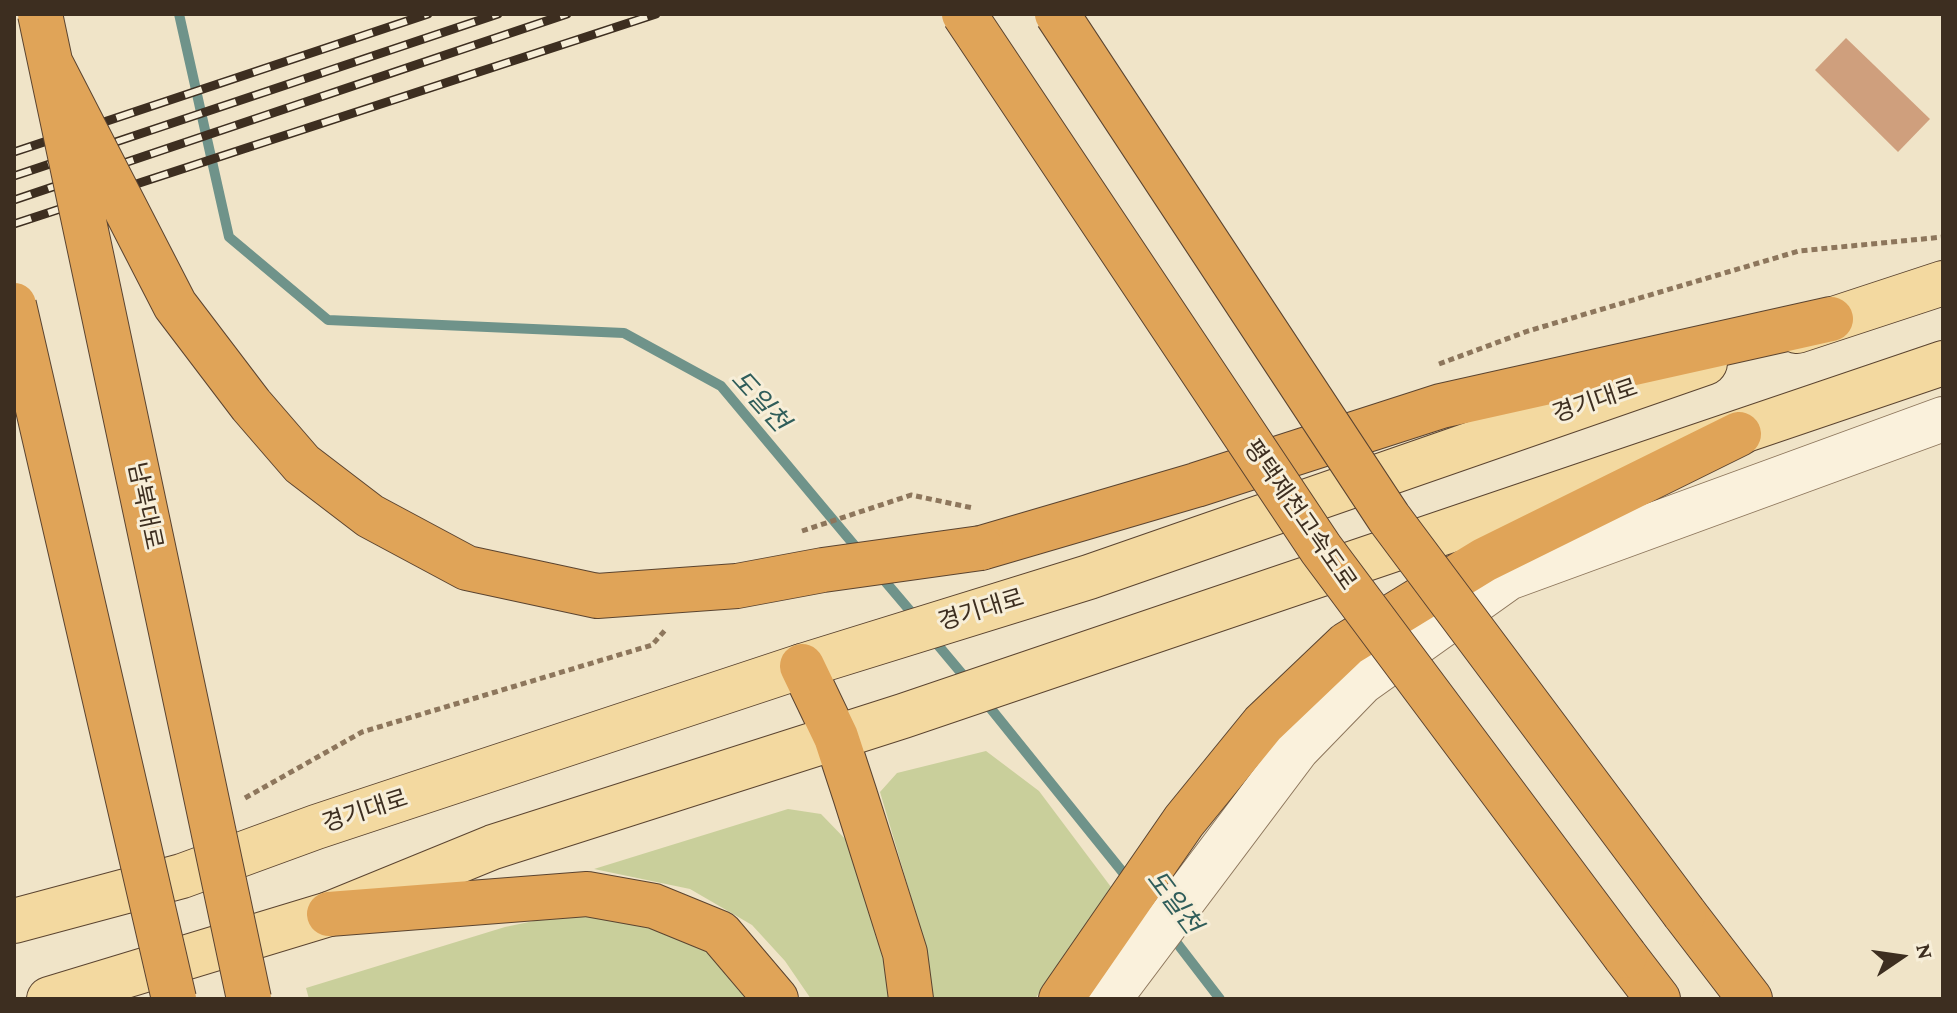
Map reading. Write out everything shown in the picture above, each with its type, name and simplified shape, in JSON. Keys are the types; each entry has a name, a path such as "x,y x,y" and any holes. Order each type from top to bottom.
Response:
{"highway":[{"name":"남북대로","path":"40,14 249,999"},
{"name":"평택제천고속도로","path":"964,14 1321,549 1658,999"},
{"path":"1057,14 1389,518 1750,999"},
{"path":"51,64 175,305 251,405 302,464 358,507 467,568 597,596 737,586 823,570 981,548 1196,485 1441,406 1831,319"},
{"path":"14,305 174,999"},
{"path":"1061,999 1108,976 1184,821 1263,724 1347,644 1484,560 1739,434"},
{"path":"802,666 836,737 905,953 911,999"},
{"path":"329,914 587,894 654,906 720,933 776,999"}],"main road":[{"name":"경기대로","path":"14,921 182,876 316,827 1012,600 1943,283"},
{"path":"49,999 329,914 493,847 903,716 1943,363"}],"street":[{"path":"1108,976 1221,846 1297,749 1362,682 1508,578 1943,419"}],"path":[{"path":"790,535 911,495"},
{"path":"238,801 362,732 652,645 671,622"}],"green space":[{"path":"986,751 1039,791 1111,887 1035,999 931,999 927,951 880,792 897,773"},
{"path":"788,809 821,814 852,846 894,999 811,999 785,961 752,925 690,889 594,869"},
{"path":"558,916 620,918 678,932 725,964 754,999 309,999 306,988 505,927"}],"building":[{"path":"1846,38 1930,119 1898,152 1815,70"}],"waterway":[{"name":"도일천","path":"179,14 229,237 328,320 624,333 721,386 860,552"},
{"name":"도일천","path":"878,573 917,619"},
{"name":"도일천","path":"932,638 968,681"},
{"name":"도일천","path":"983,699 1129,880"},
{"name":"도일천","path":"1170,934 1220,999"}],"railway":[{"path":"14,152 428,14"},
{"path":"14,176 498,14"},
{"path":"14,200 567,14"},
{"path":"14,224 656,14"}]}
